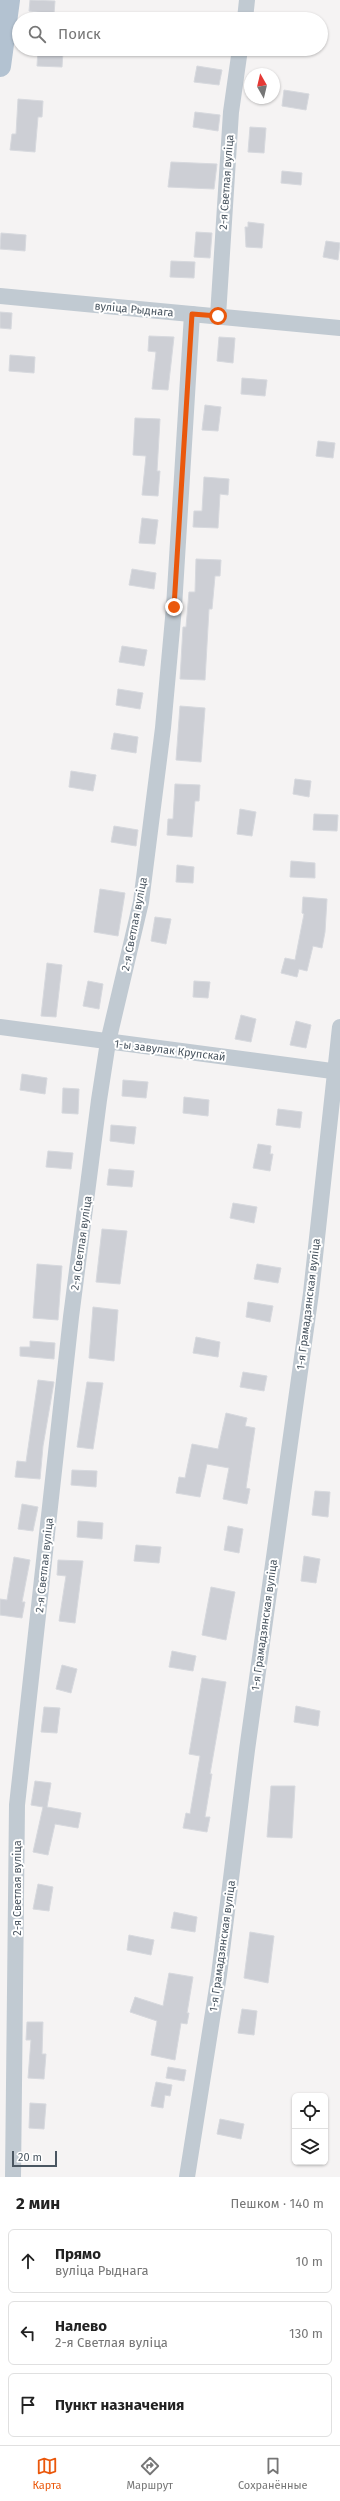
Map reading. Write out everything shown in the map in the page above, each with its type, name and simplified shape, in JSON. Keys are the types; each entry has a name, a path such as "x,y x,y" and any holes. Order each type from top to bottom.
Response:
{"main road":[{"path":"0,66 9,0"}],"street":[{"path":"246,12 248,0"},
{"name":"2-я Светлая вуліца","path":"218,316 231,112 239,56"},
{"name":"вуліца Рыднага","path":"0,296 340,328"},
{"name":"2-я Светлая вуліца","path":"13,2177 17,1805 71,1317 108,1042 141,902 163,728 174,607 192,314"},
{"name":"1-я Грамадзянская вуліца","path":"187,2177 219,1976 248,1742 311,1293 337,1072 340,1027"},
{"name":"1-ы завулак Крупскай","path":"0,1028 337,1072"}],"building":[{"path":"30,0 55,1 54,12 29,11"},
{"path":"38,56 63,56 62,67 37,66"},
{"path":"197,66 222,70 219,85 194,82"},
{"path":"284,90 309,94 306,110 282,106"},
{"path":"18,99 43,101 42,117 38,117 35,152 10,150 12,134 16,134"},
{"path":"195,112 220,115 218,131 193,127"},
{"path":"250,127 266,128 264,153 248,152"},
{"path":"171,162 217,164 214,189 168,187"},
{"path":"282,171 302,173 301,185 281,183"},
{"path":"248,222 264,224 262,248 246,247 245,227 248,227"},
{"path":"196,232 212,233 210,258 194,257"},
{"path":"1,233 26,235 25,251 0,249"},
{"path":"326,241 340,243 338,260 323,257"},
{"path":"171,261 195,262 194,278 170,277"},
{"path":"0,312 12,313 11,329 0,328"},
{"path":"149,336 174,337 168,390 152,389 156,352 148,351"},
{"path":"219,337 235,338 233,363 217,361"},
{"path":"10,355 35,357 34,373 9,371"},
{"path":"242,378 267,380 265,396 241,394"},
{"path":"205,405 221,407 218,431 202,430"},
{"path":"135,418 160,419 157,471 160,471 158,496 142,495 146,456 133,455"},
{"path":"318,441 335,443 333,458 316,456"},
{"path":"204,477 229,479 228,495 220,494 218,528 193,527 194,511 202,511"},
{"path":"142,518 158,520 155,544 139,543"},
{"path":"196,559 221,560 220,576 215,576 212,609 209,609 205,680 180,679 183,627 186,627 189,592 195,592"},
{"path":"132,569 156,573 154,589 129,585"},
{"path":"122,646 147,650 144,666 119,662"},
{"path":"118,689 143,693 140,709 116,705"},
{"path":"180,706 205,708 201,762 176,760"},
{"path":"114,733 138,737 136,753 111,749"},
{"path":"71,771 96,775 93,791 69,787"},
{"path":"295,779 311,781 309,797 293,794"},
{"path":"175,784 200,785 199,801 195,801 192,837 167,835 168,819 173,819"},
{"path":"240,809 256,812 252,836 237,834"},
{"path":"314,814 338,815 337,831 313,830"},
{"path":"114,826 138,830 136,846 111,842"},
{"path":"291,861 315,863 315,878 290,877"},
{"path":"177,865 194,867 193,883 176,882"},
{"path":"100,889 125,893 118,936 94,932"},
{"path":"303,897 327,899 325,932 322,948 313,946 307,971 299,969 297,977 281,973 285,958 295,960 304,914 302,913"},
{"path":"155,917 171,919 166,944 151,941"},
{"path":"47,963 62,965 56,1017 41,1016"},
{"path":"88,981 103,984 99,1009 83,1006"},
{"path":"194,981 210,982 208,998 193,997"},
{"path":"241,1015 256,1019 251,1042 235,1039"},
{"path":"296,1021 311,1025 306,1048 290,1045"},
{"path":"22,1074 47,1078 45,1094 20,1090"},
{"path":"123,1080 148,1082 146,1098 122,1096"},
{"path":"63,1088 79,1089 78,1114 62,1113"},
{"path":"184,1097 209,1100 208,1116 183,1113"},
{"path":"278,1109 302,1112 300,1128 276,1125"},
{"path":"111,1125 136,1127 134,1144 110,1141"},
{"path":"258,1144 271,1146 270,1154 273,1154 270,1171 253,1168"},
{"path":"48,1151 73,1153 71,1169 46,1167"},
{"path":"109,1169 134,1171 132,1187 107,1185"},
{"path":"233,1203 257,1207 254,1223 230,1218"},
{"path":"102,1229 127,1231 120,1284 96,1282"},
{"path":"37,1264 62,1266 58,1320 33,1318"},
{"path":"257,1264 281,1268 278,1283 254,1279"},
{"path":"248,1302 273,1306 270,1322 246,1317"},
{"path":"93,1307 118,1310 114,1361 89,1358"},
{"path":"196,1337 220,1342 218,1357 193,1353"},
{"path":"30,1341 55,1343 54,1359 20,1356 20,1347 30,1347"},
{"path":"243,1372 267,1376 264,1391 240,1387"},
{"path":"38,1380 54,1382 43,1446 40,1479 15,1477 17,1461 26,1462"},
{"path":"87,1382 103,1383 93,1449 77,1447"},
{"path":"226,1413 247,1418 245,1426 255,1428 246,1488 250,1489 247,1504 223,1499 229,1468 207,1464 200,1497 176,1493 179,1477 185,1478 192,1444 218,1449"},
{"path":"72,1470 97,1471 96,1487 71,1485"},
{"path":"315,1491 330,1492 328,1517 312,1515"},
{"path":"22,1504 38,1507 33,1531 18,1529"},
{"path":"78,1521 103,1523 102,1539 77,1537"},
{"path":"228,1526 243,1529 239,1553 224,1550"},
{"path":"136,1545 161,1547 159,1563 134,1561"},
{"path":"304,1556 320,1559 316,1583 301,1581"},
{"path":"14,1557 30,1560 22,1602 25,1602 22,1618 0,1615 0,1599 7,1600"},
{"path":"58,1560 83,1561 75,1623 59,1621 66,1576 57,1575"},
{"path":"211,1587 235,1592 226,1640 202,1635"},
{"path":"172,1651 196,1656 193,1671 169,1667"},
{"path":"62,1665 77,1669 71,1693 56,1689"},
{"path":"202,1678 226,1682 210,1774 212,1774 205,1817 210,1817 207,1832 183,1828 186,1813 190,1814 200,1756 189,1754"},
{"path":"296,1706 320,1711 318,1726 294,1722"},
{"path":"44,1707 60,1708 57,1733 41,1732"},
{"path":"35,1781 51,1783 47,1807 81,1813 78,1828 55,1824 48,1855 33,1852 43,1807 31,1805"},
{"path":"271,1786 295,1786 292,1838 267,1837"},
{"path":"38,1884 53,1887 49,1911 33,1909"},
{"path":"174,1912 197,1917 195,1932 171,1928"},
{"path":"250,1932 274,1936 268,1983 244,1978"},
{"path":"129,1935 154,1940 151,1955 127,1950"},
{"path":"169,1973 193,1977 187,2013 189,2013 187,2024 181,2023 175,2060 151,2055 157,2021 130,2012 135,1997 163,2006"},
{"path":"242,2009 257,2011 254,2035 238,2033"},
{"path":"27,2022 43,2022 42,2054 46,2054 44,2079 28,2078 31,2040 26,2040"},
{"path":"168,2067 186,2070 184,2081 166,2078"},
{"path":"156,2082 172,2085 170,2096 165,2095 163,2108 151,2106"},
{"path":"30,2103 46,2104 44,2129 29,2128"},
{"path":"220,2119 244,2124 241,2139 217,2134"}],"route":[{"path":"174,607 181,467 191,348 192,314 218,316"}]}
